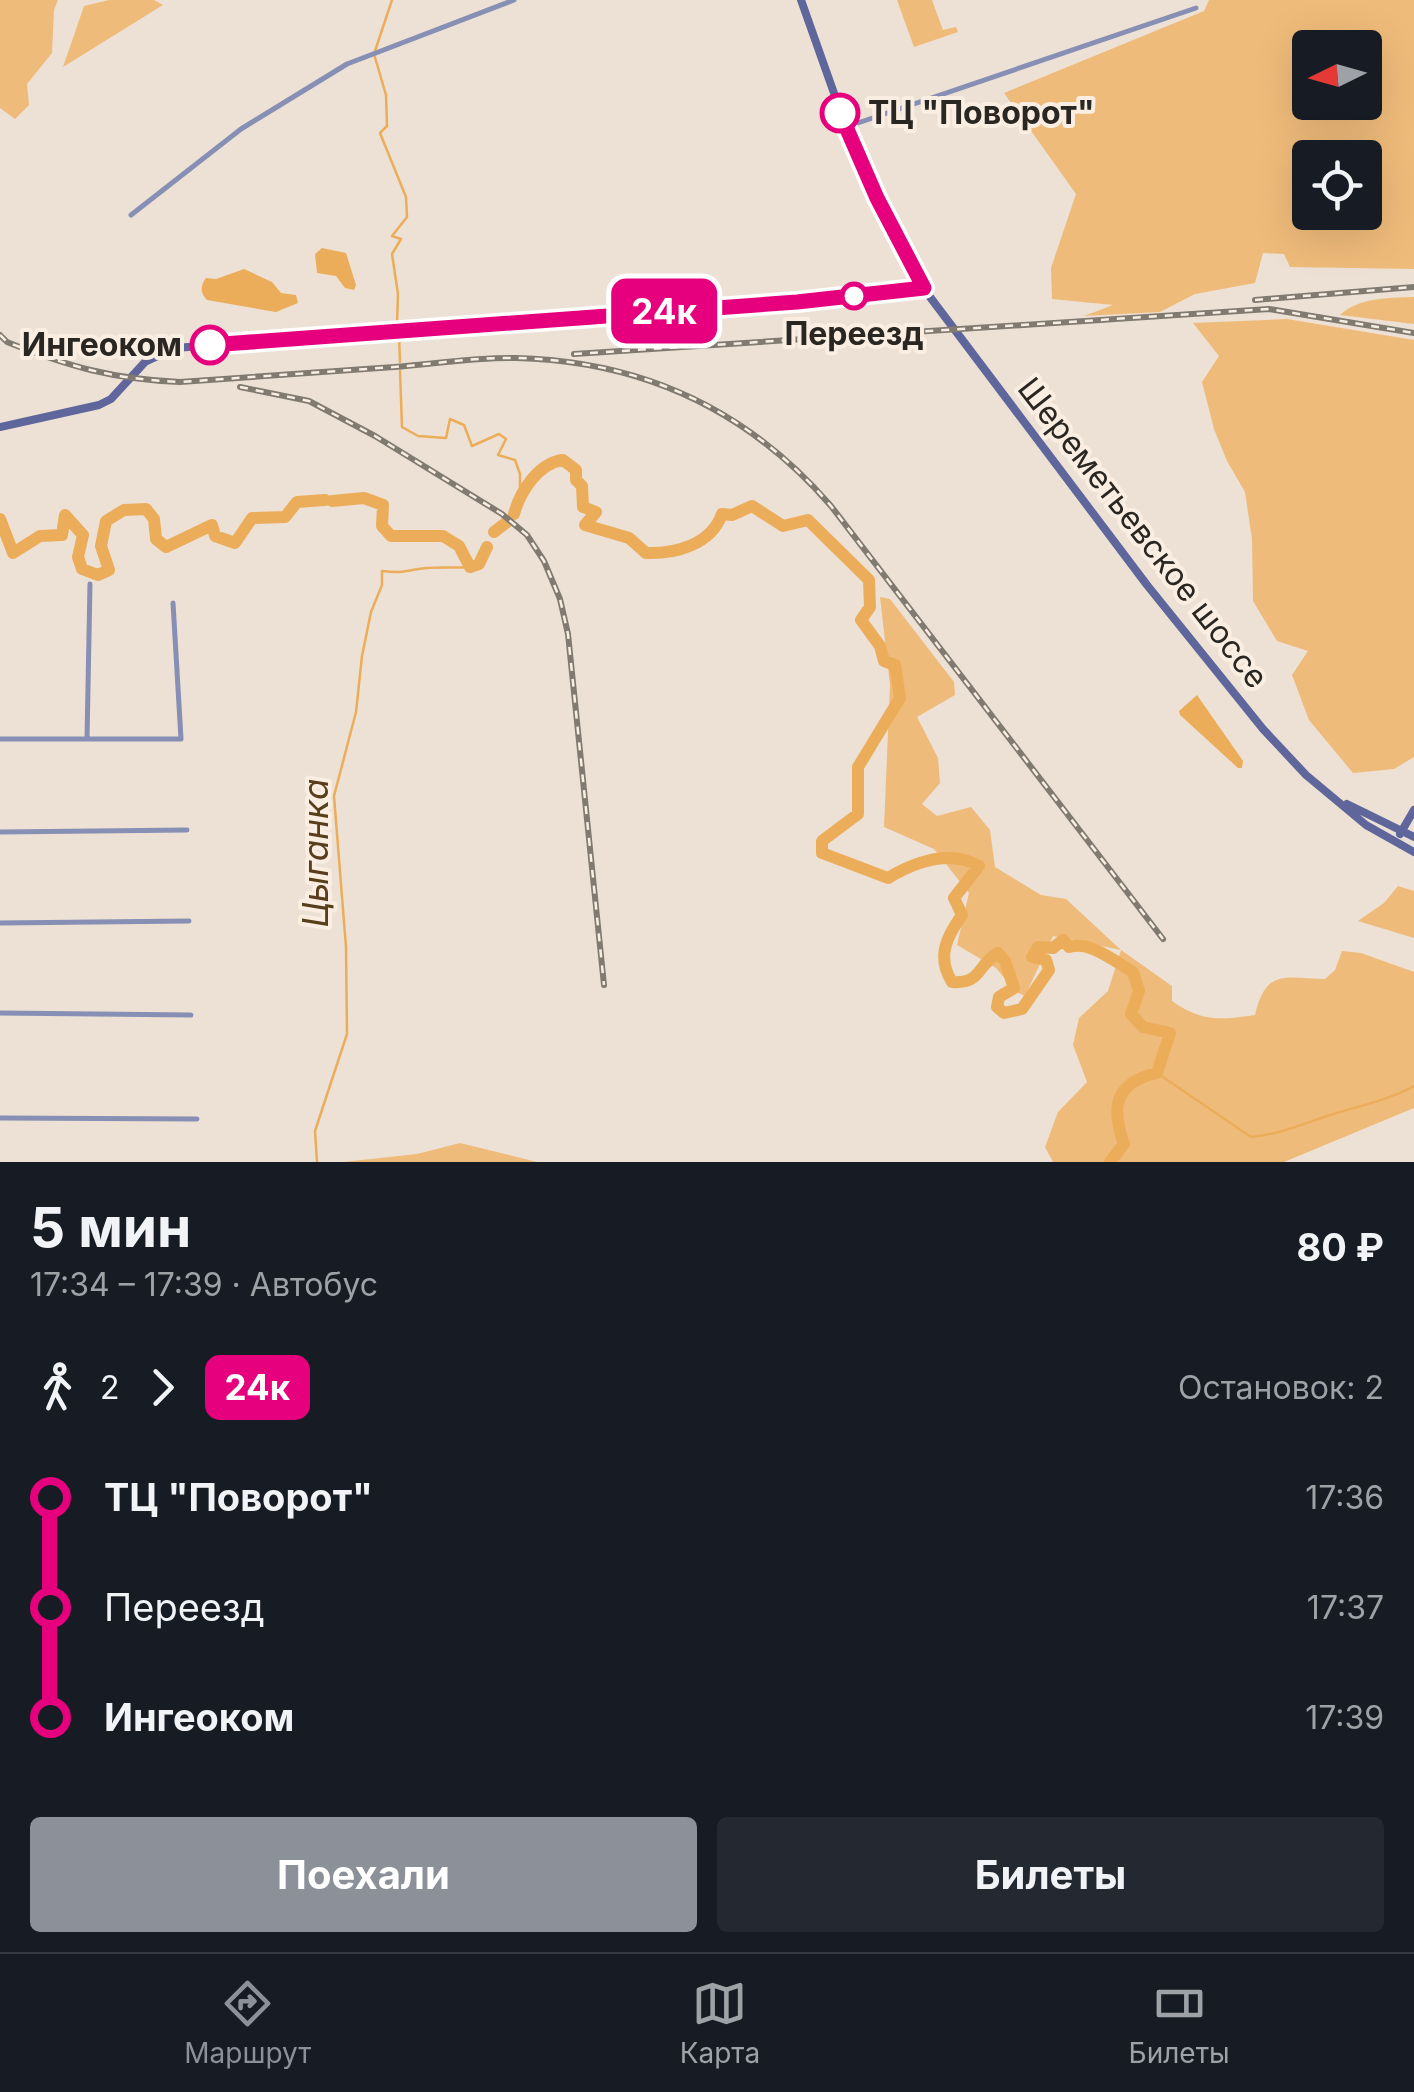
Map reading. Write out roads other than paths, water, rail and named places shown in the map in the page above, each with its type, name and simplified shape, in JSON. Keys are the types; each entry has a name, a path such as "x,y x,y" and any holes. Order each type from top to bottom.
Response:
{"main road":[{"name":"Шереметьевское шоссе","path":"801,0 846,126 877,198 924,288 1147,585 1279,746 1334,798"},
{"path":"0,427 99,405 112,399 145,362 175,348 797,302 924,288"},
{"path":"1334,798 1414,837"},
{"path":"1334,798 1366,825 1414,852"},
{"path":"1396,842 1414,810"}],"street":[{"path":"131,216 241,129 347,64 514,0"},
{"path":"846,126 1196,8"},
{"path":"87,739 90,584"},
{"path":"0,739 181,739 172,603"},
{"path":"0,832 187,830"},
{"path":"0,923 188,920"},
{"path":"0,1012 191,1014"},
{"path":"0,1118 197,1120"}],"waterway":[{"path":"392,0 374,54 386,95 387,126 380,133 406,197 407,217 392,236 401,239 392,254 398,294 397,323"},
{"path":"399,335 400,362"},
{"path":"400,371 402,427 418,436 446,438 450,419 464,425 472,446 499,434 506,439 498,455 515,460 520,491"},
{"path":"514,514 531,480 546,467 563,460 576,470 583,507 596,512 585,525 629,538 646,553 691,546 710,533 722,514 732,515 752,506 783,526 808,520 869,580 870,607 861,620 880,646 884,661 895,665 900,698 858,767 858,814 822,841 822,853 888,878 909,867 944,858 979,866 954,898 962,915 948,939 945,964 952,982 962,982 974,977 998,953 1005,961 1014,988 999,997 997,1007 1004,1013 1022,1009 1049,970 1046,960 1032,957 1038,947 1053,948 1063,940 1069,947 1094,949 1133,972 1139,991 1131,1014 1143,1027 1170,1033 1157,1073 1133,1083 1120,1098 1117,1118 1124,1144 1110,1162"},
{"path":"332,501 364,498 383,505 382,526 391,536 443,536 459,546 470,567 479,564 487,547"},
{"path":"0,519 13,553 40,536 62,535 65,515 83,535 78,557 82,569 98,575 109,570 101,546 106,521 124,510 146,509 154,519 156,539 166,547 212,525 215,536 235,543 252,518 285,517 297,502 325,500"},
{"path":"494,532 507,522"},
{"name":"Цыганка","path":"317,1162 315,1131 347,1034 346,947 334,796 356,712 371,612 382,585 382,571 470,567"},
{"path":"1157,1073 1251,1137 1293,1128 1414,1086"}],"railway":[{"path":"1255,300 1414,287"},
{"path":"574,354 1269,309 1414,333"},
{"path":"0,335 7,342 71,365 156,380 180,382 516,358 608,369 690,397 765,443 831,506 1163,939"},
{"path":"240,387 309,401 375,436 502,514 527,535 544,561 560,599 568,634 604,985"}],"place":[{"name":"ТЦ \"Поворот\"","path":"840,113"},
{"name":"Переезд","path":"854,296"},
{"name":"Ингеоком","path":"210,345"}]}
